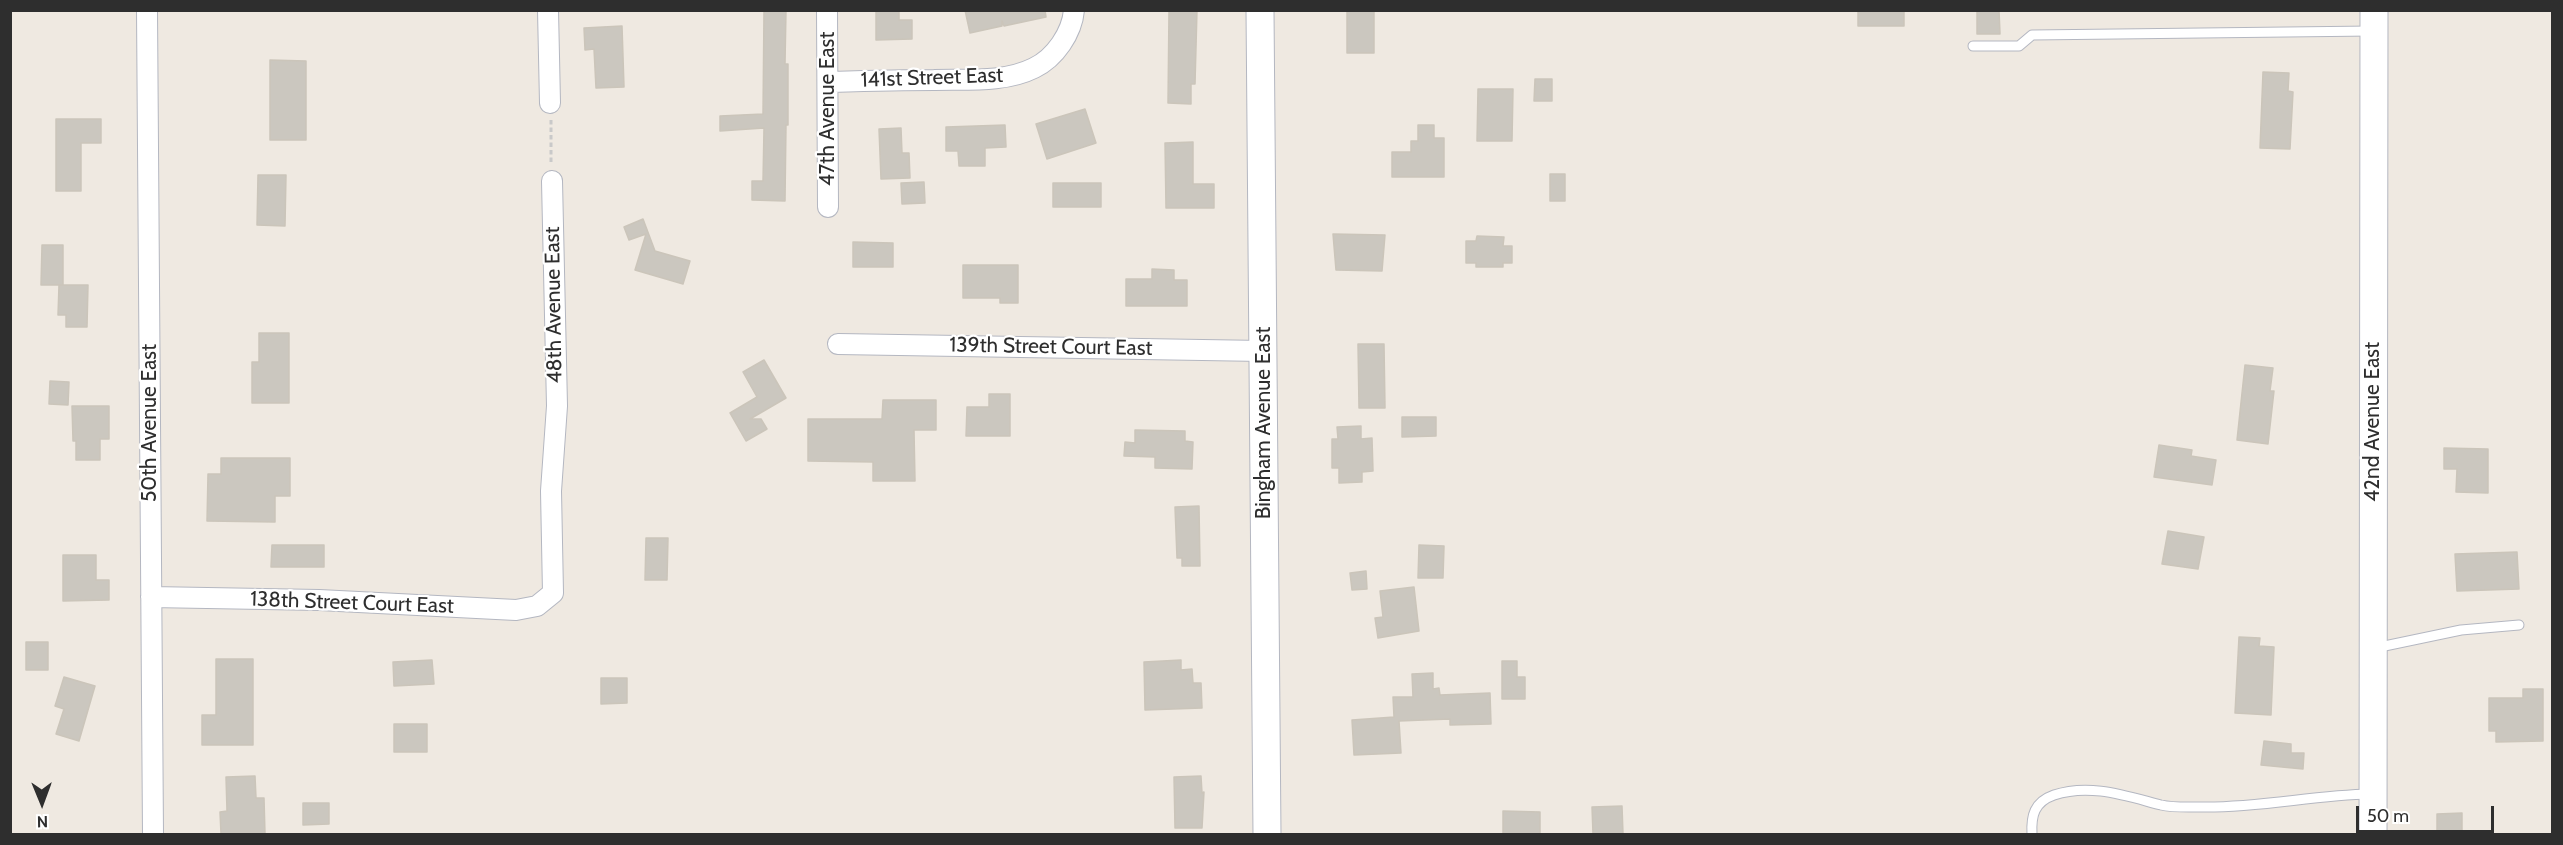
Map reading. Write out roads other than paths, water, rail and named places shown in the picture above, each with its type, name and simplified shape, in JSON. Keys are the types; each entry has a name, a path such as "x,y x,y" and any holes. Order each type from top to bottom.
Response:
{"street":[{"name":"50th Avenue East","path":"147,10 153,834"},
{"path":"548,10 550,103"},
{"name":"47th Avenue East","path":"827,10 828,207"},
{"name":"141st Street East","path":"828,82 978,79 1022,72 1035,68 1056,51 1069,31 1074,10"},
{"name":"Bingham Avenue East","path":"1260,10 1267,834"},
{"name":"42nd Avenue East","path":"2373,834 2374,21"},
{"name":"48th Avenue East","path":"549,597 553,593 551,491 556,405 552,181"},
{"name":"139th Street Court East","path":"838,344 1263,351"},
{"name":"138th Street Court East","path":"151,597 319,600 516,610 537,606 549,597"}],"lane":[{"path":"1974,46 2019,46 2032,35 2374,21"},
{"path":"2373,648 2461,630 2519,625"},
{"path":"2032,834 2031,820 2037,806 2049,797 2073,791 2115,793 2162,805 2228,808 2338,795 2373,794"}]}
